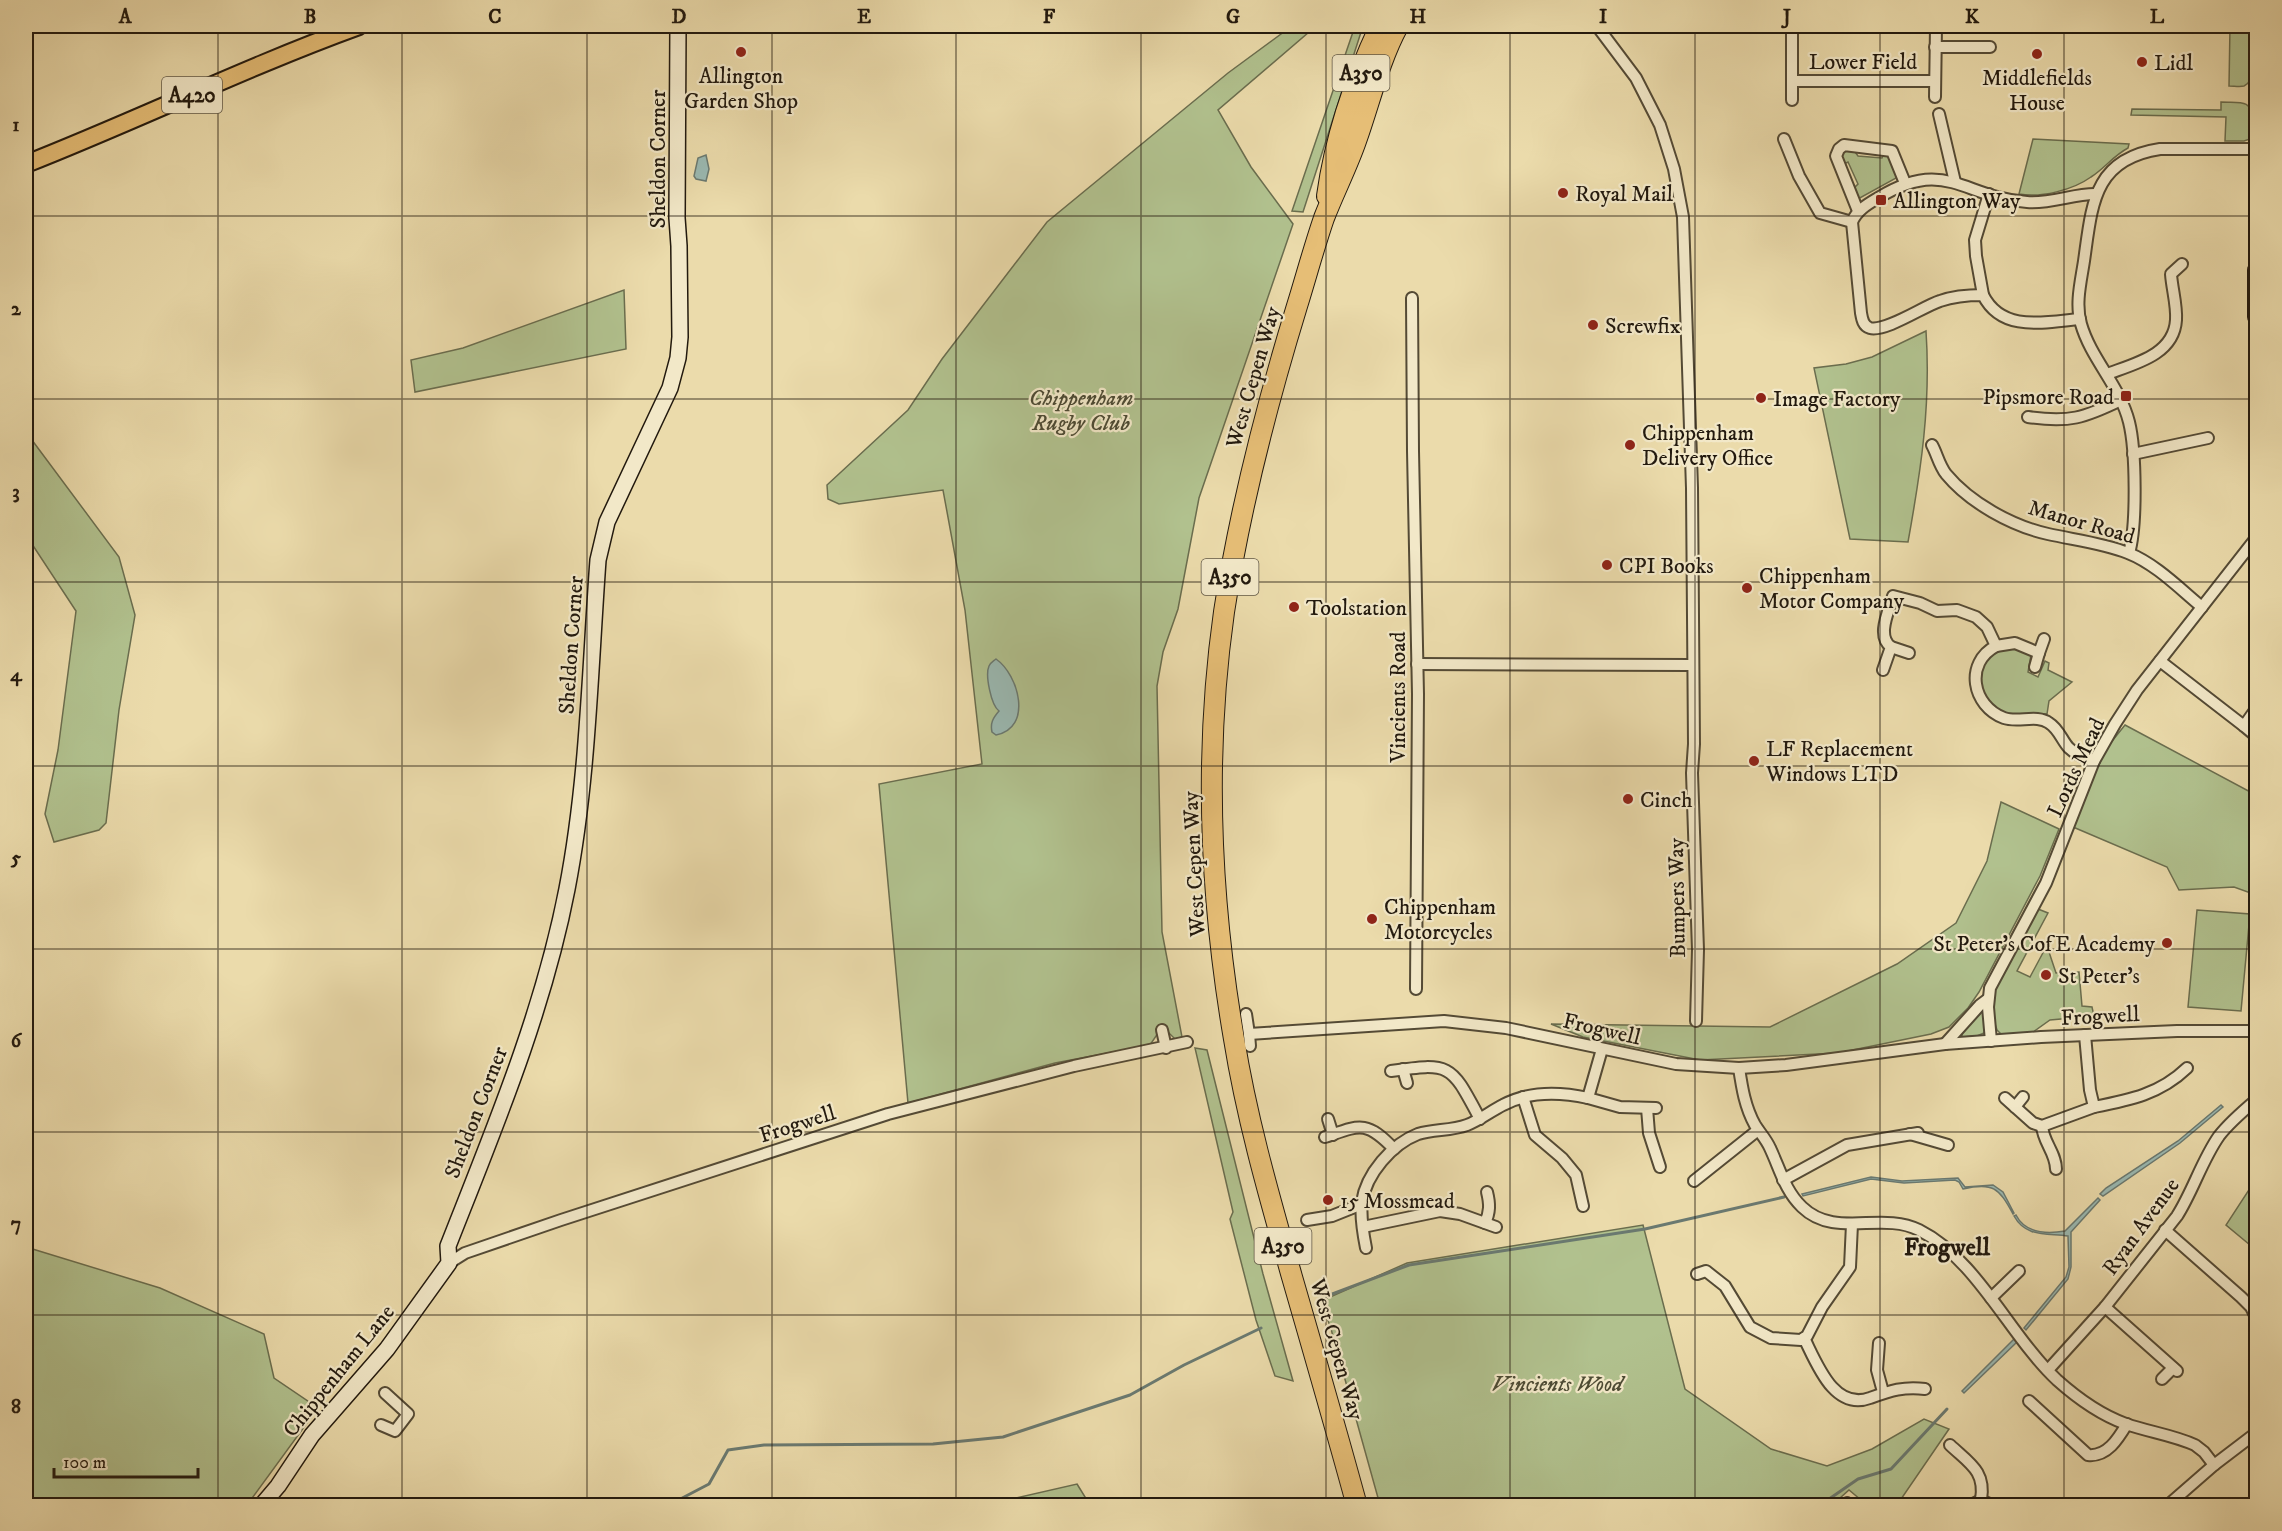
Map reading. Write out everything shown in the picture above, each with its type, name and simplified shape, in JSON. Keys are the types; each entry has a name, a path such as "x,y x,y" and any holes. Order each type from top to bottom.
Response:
{"highway":[{"name":"West Cepen Way","path":"1325,216 1332,160 1370,45 1380,26"},
{"name":"West Cepen Way","path":"1357,1506 1275,1218 1242,1084 1219,930 1212,779 1219,656 1233,558 1250,473 1269,398 1325,216 1348,165 1386,53 1398,26"}],"main road":[{"name":"A420","path":"26,165 290,52 359,26"}],"street":[{"name":"Sheldon Corner","path":"449,1263 448,1246 517,1070 542,994 567,890 585,745 598,560 607,522 670,388 678,358 680,337 677,218 678,26"},
{"name":"Bumpers Way","path":"1597,26 1636,78 1648,101 1667,147 1679,192 1686,278 1692,488 1694,744 1692,773 1698,950 1696,1021"},
{"path":"1792,26 1792,100"},
{"path":"1935,97 1936,26"},
{"path":"1935,47 1990,47"},
{"name":"Lower Field","path":"1792,81 1934,81"},
{"path":"1939,114 1954,182"},
{"path":"1784,139 1799,176 1820,213 1852,222"},
{"path":"1858,211 1836,156 1844,145 1892,151 1905,183"},
{"path":"2129,553 2133,529 2133,454 2130,424 2121,400 2085,335 2080,319 2082,280 2095,194 2110,171 2121,162 2146,151 2256,149"},
{"path":"1983,295 1950,298 1934,303 1886,326 1873,328 1864,326 1852,222 1858,211 1905,183 1928,179 1954,182 2016,201 2036,202 2074,195 2095,194"},
{"path":"1989,194 1975,240 1983,295 1997,312 2018,322 2032,324 2080,319"},
{"path":"2107,374 2147,359 2170,339 2176,319 2171,274 2182,264"},
{"path":"2256,270 2256,317"},
{"name":"Vincients Road","path":"1412,298 1417,664 1416,989"},
{"path":"2028,417 2054,421 2074,420 2121,400"},
{"path":"2133,454 2208,438"},
{"name":"Manor Road","path":"1932,445 1948,476 1994,512 2042,533 2129,553 2146,562 2202,607"},
{"name":"Lords Mead","path":"1991,1041 1988,999 1992,984 2046,883 2094,761 2115,724 2160,661 2256,538"},
{"path":"1896,584 1883,634 1885,642 1891,647 1909,653"},
{"path":"1893,596 1920,603 1937,612 1957,610 1976,617 1987,627 1996,646"},
{"path":"2035,667 2044,639"},
{"path":"2039,653 2014,643 1996,646 1984,655 1976,673 1976,689 1983,703 1998,715 2007,718 2040,719 2047,722 2056,729 2072,751 2094,761"},
{"path":"1884,670 1891,647"},
{"path":"2160,661 2256,736"},
{"path":"1417,664 1692,665"},
{"path":"2244,726 2256,709"},
{"path":"1945,1044 1988,999"},
{"path":"1246,1014 1250,1046"},
{"name":"Frogwell","path":"1249,1034 1444,1021 1506,1028 1685,1065 1739,1068 1786,1065 1945,1044 2177,1031 2256,1031"},
{"path":"1162,1030 1166,1048"},
{"path":"2085,1035 2090,1090 2094,1107"},
{"name":"Frogwell","path":"449,1263 465,1253 550,1224 888,1114 1074,1066 1187,1042"},
{"path":"1588,1098 1602,1049"},
{"path":"1391,1071 1433,1066 1450,1073 1464,1088 1480,1119"},
{"path":"1739,1068 1744,1097 1758,1130 1771,1149 1793,1198 1813,1216 1829,1223 1889,1222 1918,1229 1932,1238 1978,1282 2048,1370 2066,1387 2089,1404 2127,1424 2190,1443 2204,1452 2214,1465"},
{"path":"2005,1098 2033,1123 2042,1126 2094,1107 2152,1093 2171,1083 2187,1068"},
{"path":"1403,1069 1407,1083"},
{"path":"1366,1248 1362,1204 1371,1179 1394,1149 1404,1141 1421,1134 1455,1129 1480,1119 1503,1104 1523,1097 1556,1094 1588,1098 1614,1106 1652,1108 1648,1131 1655,1162"},
{"path":"1523,1097 1535,1135 1569,1164 1576,1175 1578,1193 1583,1206"},
{"path":"2015,1107 2023,1097"},
{"name":"Ryan Avenue","path":"2048,1370 2105,1307 2165,1230 2187,1200 2219,1137 2230,1123 2256,1100"},
{"path":"1328,1119 1329,1136 1354,1128 1366,1128 1377,1134 1394,1149"},
{"path":"2042,1126 2044,1138 2055,1161 2056,1169"},
{"path":"1694,1182 1758,1130"},
{"path":"1783,1180 1847,1145 1914,1133 1948,1145"},
{"path":"1485,1223 1490,1204 1487,1192"},
{"path":"1307,1220 1332,1216 1362,1204"},
{"path":"1363,1227 1440,1211 1496,1227"},
{"path":"1804,1338 1822,1307 1852,1272 1852,1224"},
{"path":"2165,1230 2241,1297 2251,1307 2256,1317"},
{"name":"Chippenham Lane","path":"261,1506 278,1486 312,1435 387,1349 449,1263"},
{"path":"1703,1269 1725,1286 1750,1327 1771,1338 1804,1338"},
{"path":"1991,1298 2012,1274"},
{"path":"2105,1307 2175,1369 2162,1379"},
{"path":"1804,1338 1825,1376 1842,1396 1848,1399 1857,1401 1883,1392 1920,1386"},
{"path":"1881,1349 1877,1370 1883,1392"},
{"path":"381,1425 395,1431 408,1414 385,1393"},
{"path":"2035,1403 2088,1455 2097,1455 2109,1448 2127,1424"},
{"path":"2166,1506 2256,1433"},
{"path":"1950,1445 1978,1472 1983,1486 1982,1500"},
{"path":"1969,1506 1982,1500"},
{"path":"1982,1500 1994,1506"}],"green space":[{"name":"Chippenham Rugby Club","path":"1292,26 1316,26 1218,110 1251,167 1293,224 1199,498 1178,609 1163,652 1157,686 1162,932 1182,1037 1175,1039 1166,1030 1158,1033 1150,1045 1055,1063 908,1103 879,784 982,764 965,610 943,490 839,504 828,499 827,485 908,410 942,359 1047,222 1228,73"},
{"path":"1355,26 1363,26 1303,212 1292,211"},
{"path":"2230,26 2254,26 2252,76 2244,86 2229,86"},
{"path":"2221,102 2239,102 2250,108 2252,132 2250,139 2225,141 2226,117 2131,115 2132,109 2221,110"},
{"path":"2033,139 2129,144 2128,148 2084,182 2047,194 2019,194"},
{"path":"1853,149 1858,156 1882,158 1884,153 1888,153 1898,177 1858,199 1853,189 1858,184 1848,162 1842,165 1840,159 1842,150"},
{"path":"624,290 626,349 415,392 411,360 463,348"},
{"path":"1926,331 1927,385 1924,437 1908,542 1850,539 1814,368 1846,364 1872,357"},
{"path":"26,432 119,557 135,615 119,710 106,823 99,830 54,842 45,814 58,750 76,611 26,535"},
{"path":"2005,649 2017,649 2031,655 2028,672 2038,677 2045,661 2049,663 2048,670 2072,682 2049,701 2047,714 2007,714 1991,705 1984,697 1979,679 1981,669 1994,654"},
{"path":"2125,725 2256,795 2256,895 2234,887 2179,890 2167,867 2073,827 2096,761"},
{"path":"2001,802 2059,829 2040,876 1979,992 1968,1008 1949,1027 1931,1034 1838,1053 1700,1060 1583,1037 1551,1024 1770,1027 1897,964 1956,923 1987,861"},
{"path":"2038,909 2048,913 2017,971 2030,977 2045,949 2049,952 2056,973 2079,972 2082,1006 2092,1007 2094,1016 2050,1020 2033,1032 2002,1035 1997,1030 1994,1021 1992,995"},
{"path":"2197,910 2250,914 2241,1011 2188,1007"},
{"path":"1983,1010 1986,1028 1984,1033 1962,1037 1962,1033"},
{"path":"1195,1048 1207,1050 1263,1274 1293,1381 1275,1376 1256,1320 1230,1219 1233,1212"},
{"path":"2256,1179 2256,1250 2226,1225"},
{"name":"Vincients Wood","path":"1643,1225 1685,1389 1771,1449 1827,1466 1872,1449 1924,1419 1949,1429 1897,1505 1867,1505 1849,1490 1831,1506 1380,1505 1331,1329 1321,1301 1407,1263"},
{"path":"26,1247 160,1288 264,1334 274,1378 318,1408 247,1505 83,1506 75,1503 73,1505 26,1505"},
{"path":"1077,1484 1090,1505 986,1505"}],"water":[{"path":"706,155 709,169 706,181 696,179 694,176 698,158"},
{"path":"996,659 1011,677 1016,688 1018,712 1015,722 1008,730 996,735 992,732 991,726 999,711 991,696 988,670"},
{"path":"2221,1105 2223,1107 2180,1143 2103,1196 2100,1194 2178,1141"},
{"path":"1871,1177 1902,1181 1958,1178 1965,1187 1993,1185 2003,1192 2014,1213 2004,1198 1994,1189 1982,1186 1963,1189 1955,1180 1904,1183 1871,1179 1803,1196 1802,1194"},
{"path":"2098,1198 2100,1200 2071,1232 2071,1267 2068,1279 2026,1330 2024,1328 2066,1277 2069,1267 2068,1236 2031,1231 2019,1223 2014,1216 2016,1215 2025,1226 2037,1231 2065,1231"},
{"path":"2014,1339 2017,1342 1964,1393 1962,1391"}],"waterway":[{"path":"1319,1299 1409,1265 1645,1229 1784,1197"},
{"path":"667,1506 709,1484 728,1450 764,1445 933,1444 1003,1437 1130,1395 1184,1365 1261,1328"},
{"path":"1819,1506 1858,1479 1891,1469 1947,1409"}],"place":[{"name":"Allington Garden Shop","path":"741,52"},
{"name":"Middlefields House","path":"2037,54"},
{"name":"Lidl","path":"2142,62"},
{"name":"Royal Mail","path":"1563,193"},
{"name":"Allington Way","path":"1881,200"},
{"name":"Screwfix","path":"1593,325"},
{"name":"Pipsmore Road","path":"2126,396"},
{"name":"Image Factory","path":"1761,398"},
{"name":"Chippenham Delivery Office","path":"1630,445"},
{"name":"CPI Books","path":"1607,565"},
{"name":"Chippenham Motor Company","path":"1747,588"},
{"name":"Toolstation","path":"1294,607"},
{"name":"LF Replacement Windows LTD","path":"1754,761"},
{"name":"Cinch","path":"1628,799"},
{"name":"Chippenham Motorcycles","path":"1372,919"},
{"name":"St Peter's CofE Academy","path":"2167,943"},
{"name":"St Peter's","path":"2046,975"},
{"name":"15 Mossmead","path":"1328,1200"}],"district":[{"name":"Frogwell","path":"1947,1247"}]}
